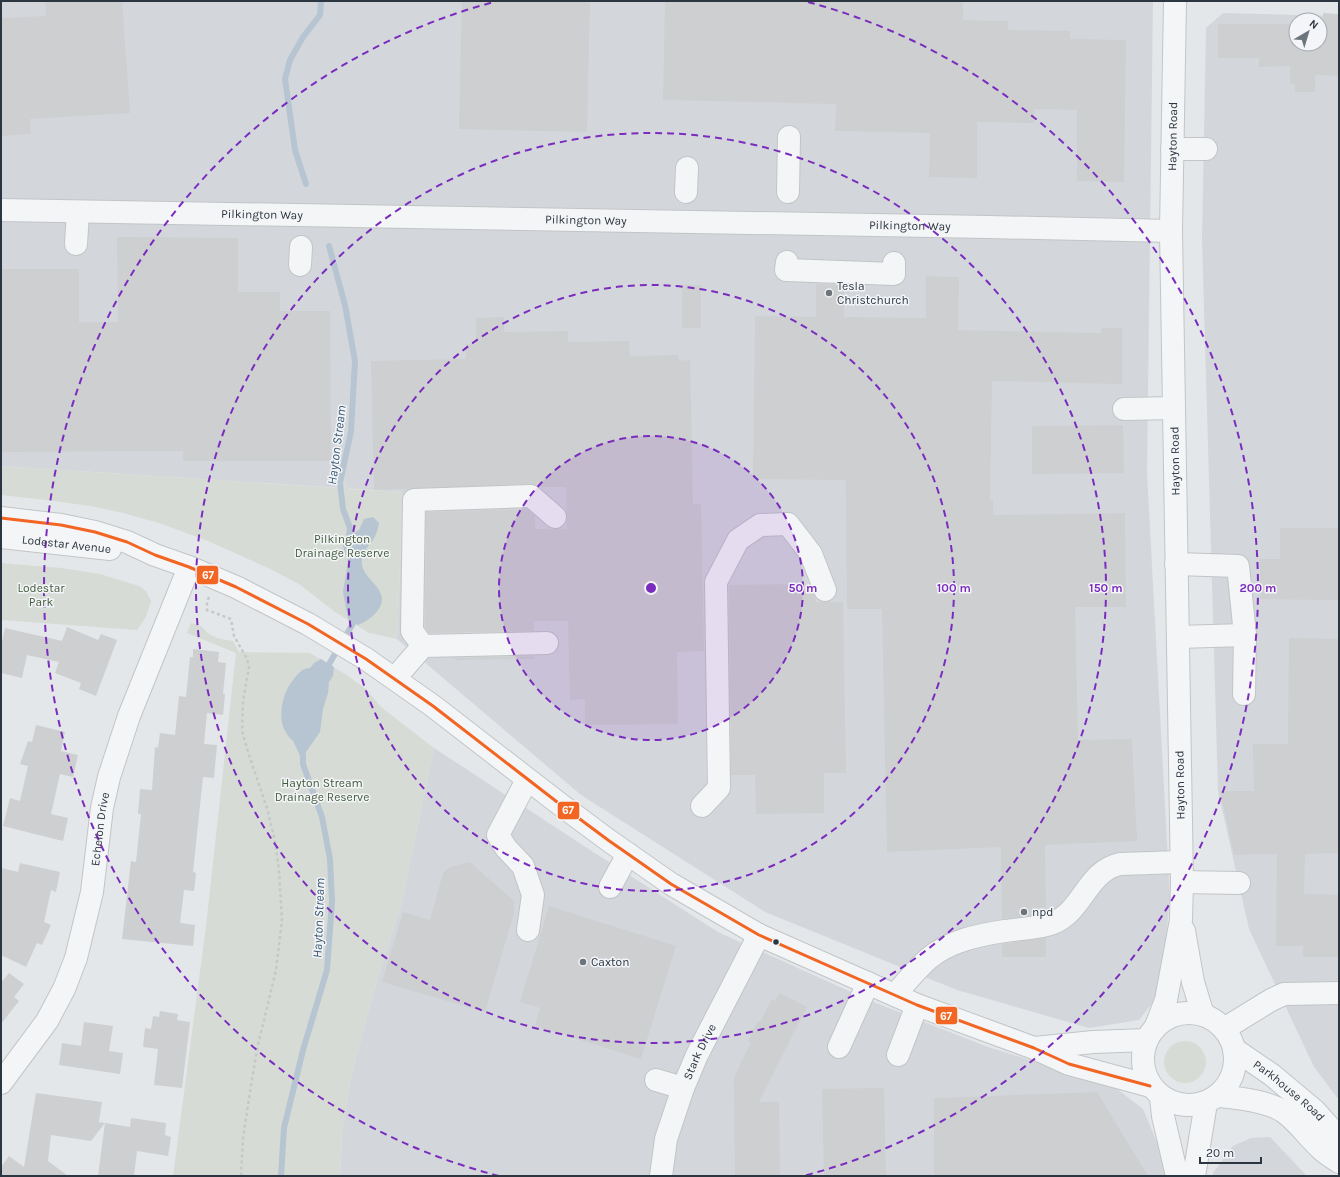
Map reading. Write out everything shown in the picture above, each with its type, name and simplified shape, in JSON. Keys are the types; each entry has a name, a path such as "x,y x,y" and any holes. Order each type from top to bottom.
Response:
{"street":[{"name":"Hayton Road","path":"1151,1033 1166,1000 1181,920 1182,872 1171,231 1175,1"},
{"path":"788,192 789,137"},
{"path":"1172,149 1206,149"},
{"path":"686,192 687,168"},
{"name":"Pilkington Way","path":"1,210 988,226 1171,231"},
{"path":"76,244 78,212"},
{"path":"786,262 786,270 894,274 894,263"},
{"path":"1124,409 1174,408"},
{"path":"423,646 412,631 414,500 531,496 555,517"},
{"name":"Lodestar Avenue","path":"1,518 95,532 127,542 155,555 236,587 323,632 395,678 527,780 628,854 671,884 759,935 917,1005 1034,1048 1069,1064 1156,1091"},
{"path":"702,806 719,788 716,582 738,540 760,525 788,524 811,554 825,590"},
{"name":"Lodestar Avenue","path":"1,537 65,543 155,555"},
{"path":"1176,564 1238,566 1245,635 1244,694"},
{"name":"Echelon Drive","path":"1,1083 47,1021 64,989 76,958 92,892 102,808 109,777 129,716 188,567"},
{"path":"1178,637 1245,635"},
{"path":"395,678 423,646 547,643"},
{"path":"527,780 498,835 506,848 523,866 533,895 528,930"},
{"path":"610,887 628,854"},
{"path":"895,995 928,959 941,950 956,943 984,934 1053,923 1068,913 1094,880 1111,866 1120,864 1182,872 1239,883"},
{"name":"Hayton Road","path":"1181,920 1193,982 1203,1015"},
{"name":"Stark Drive","path":"661,1176 666,1139 683,1088 697,1055 759,935"},
{"path":"839,1047 868,983"},
{"path":"1224,1029 1270,1000 1284,994 1339,993"},
{"path":"898,1055 917,1005"},
{"path":"1156,1091 1176,1104 1192,1106 1212,1099 1227,1086 1234,1073 1235,1059 1234,1049 1230,1038 1224,1029 1203,1015 1190,1013 1178,1014 1166,1018 1151,1033 1142,1055 1144,1071 1156,1091 1177,1176"},
{"name":"Lodestar Avenue","path":"1034,1048 1093,1042 1151,1033"},
{"name":"Parkhouse Road","path":"1234,1049 1272,1075 1315,1111 1339,1138"},
{"path":"656,1080 683,1088"},
{"name":"Parkhouse Road","path":"1212,1099 1241,1098 1272,1106 1283,1111 1294,1120 1322,1150 1339,1162"},
{"path":"1194,1176 1212,1099"}],"path":[{"path":"210,596 207,602 207,610 231,619 234,636 248,663 249,670 243,701 242,731 248,755 267,808 275,841 280,870 282,898 282,920 276,970 258,1045 252,1079 243,1138 241,1176"}],"shaded area":[{"path":"1,1 1153,1 1147,473 1170,898 1161,992 1139,1020 1089,1028 957,990 765,912 581,795 397,639 403,492 1,466"},
{"path":"1223,13 1288,15 1288,52 1328,52 1328,16 1339,16 1339,1100 1314,1067 1249,929 1218,791 1202,239 1206,28"},
{"path":"434,748 718,932 871,1001 988,1047 1112,1085 1143,1109 1161,1152 1166,1176 340,1176 342,1136 350,1080 376,984 401,905"},
{"path":"1270,1137 1307,1176 1213,1176 1213,1173 1233,1146 1251,1138"}],"green space":[{"name":"Pilkington Drainage Reserve","path":"1,466 340,488 342,473 349,489 403,492 397,639 369,633 335,612 299,584 268,568 208,541 159,523 90,506 1,495"},
{"name":"Lodestar Park","path":"1,563 62,568 100,574 139,586 146,591 151,601 146,617 137,630 1,620"},
{"name":"Hayton Stream Drainage Reserve","path":"191,623 199,625 215,637 233,641 239,652 310,653 345,674 366,689 381,707 434,748 401,905 376,984 350,1080 342,1136 340,1176 173,1176 206,926 236,653 187,633"},
{"path":"1181,1041 1189,1041 1197,1044 1203,1050 1206,1062 1203,1074 1197,1080 1189,1083 1181,1083 1173,1080 1167,1074 1164,1066 1164,1058 1167,1050 1173,1044"}],"water":[{"path":"373,517 379,525 374,538 366,549 362,559 362,566 379,590 382,596 382,603 374,615 358,625 348,619 343,592 348,562 342,543 350,528 351,532 354,533 359,530 364,519"},
{"path":"321,659 334,667 333,676 329,682 320,732 306,752 303,764 293,741 283,725 281,718 282,704 289,685 302,670 310,668 314,663"}],"building":[{"path":"45,1 122,1 130,113 30,119 31,134 1,136 1,18 46,16"},
{"path":"462,1 590,1 587,132 459,129"},
{"path":"665,1 963,1 963,20 1008,21 1008,30 1070,31 1070,39 1126,40 1124,182 1077,181 1077,110 1034,109 1034,123 977,122 977,178 929,177 930,133 835,131 836,104 663,100"},
{"path":"1328,13 1339,14 1339,76 1315,75 1315,92 1295,92 1295,84 1290,84 1290,66 1259,67 1259,58 1218,58 1218,24 1288,24 1288,52 1328,52"},
{"path":"117,237 238,238 238,292 280,292 280,311 330,311 331,461 183,461 183,451 1,452 1,269 79,269 79,322 118,322"},
{"path":"926,276 959,277 958,330 1101,333 1102,328 1122,328 1122,384 992,381 990,500 993,500 993,515 1125,513 1126,607 1075,607 1078,740 1132,739 1137,841 1045,845 1046,912 1034,915 1002,919 1001,847 887,852 882,609 847,609 846,480 753,479 755,316 816,317 816,284 844,285 844,317 926,318"},
{"path":"682,285 701,285 701,328 682,328"},
{"path":"504,317 504,332 568,331 568,342 629,341 630,356 678,355 679,361 690,360 693,504 701,504 704,651 677,652 678,724 585,725 585,699 570,700 568,621 534,621 534,631 429,633 425,627 426,512 526,509 535,516 535,529 567,529 566,487 540,487 531,484 374,490 371,361 466,359 466,344 476,344 476,318"},
{"path":"1123,425 1124,473 1032,474 1032,426"},
{"path":"1280,528 1339,528 1339,600 1260,599 1260,559 1280,559"},
{"path":"809,584 816,602 843,602 846,773 824,773 824,813 756,814 755,775 731,775 729,585"},
{"path":"67,627 98,640 101,634 117,640 96,696 79,689 81,683 55,673 59,662 27,655 22,678 1,673 1,646 5,628 62,641"},
{"path":"1289,638 1339,639 1339,853 1305,854 1304,894 1339,895 1339,957 1303,957 1303,946 1276,946 1277,854 1234,855 1220,791 1254,791 1253,744 1288,744"},
{"path":"193,649 219,652 218,662 226,663 223,694 225,694 223,715 207,713 204,744 217,745 214,778 203,777 193,872 196,873 194,891 184,890 180,923 195,925 193,946 122,939 131,861 136,862 141,814 138,814 140,789 152,790 155,747 158,748 160,733 175,735 179,696 186,697 190,657 193,657"},
{"path":"534,656 534,659 457,660 453,658"},
{"path":"36,725 65,732 61,751 78,755 73,777 60,774 51,814 68,818 63,841 3,826 10,798 20,801 28,766 20,764 28,741 32,742"},
{"path":"470,862 514,901 514,913 485,1012 382,982 403,912 430,920 443,873 450,867"},
{"path":"20,863 60,872 56,892 51,890 44,922 51,925 42,945 37,943 26,967 1,955 1,868 18,872"},
{"path":"549,906 676,946 641,1059 535,1026 540,1008 520,1002"},
{"path":"1046,938 1046,957 1002,957 1002,944"},
{"path":"9,973 24,984 14,997 19,1001 1,1024 1,983"},
{"path":"779,993 807,1007 759,1102 779,1102 780,1176 735,1176 734,1077 751,1042 748,1041 758,1021 760,1022 772,999 775,1001"},
{"path":"160,1011 178,1014 177,1020 190,1022 182,1088 154,1085 158,1049 143,1047 145,1028 151,1029 153,1016 159,1017"},
{"path":"84,1022 113,1026 109,1051 123,1053 120,1074 59,1065 62,1043 81,1046"},
{"path":"884,1088 886,1176 824,1176 822,1089"},
{"path":"1097,1092 1148,1176 934,1176 934,1098"},
{"path":"36,1093 102,1102 99,1122 105,1123 91,1141 51,1135 48,1161 68,1176 1,1176 1,1167 9,1156 24,1167"},
{"path":"131,1118 166,1123 165,1135 171,1137 168,1156 137,1151 134,1176 98,1176 105,1123 130,1127"}],"waterway":[{"name":"Hayton Stream","path":"306,184 295,150 285,79 290,60 303,37 320,15 321,1"},
{"name":"Hayton Stream","path":"329,246 345,305 355,361 351,431 340,483 343,509 350,528 349,535"},
{"name":"Hayton Stream","path":"325,671 355,620 355,616"},
{"name":"Hayton Stream","path":"281,1176 284,1128 303,1050 327,970 332,901 330,859 322,817 303,764 303,756"}],"transit line":[{"name":"67","path":"1,518 61,525 95,532 127,542 155,555 189,567 236,587 308,624 366,659 433,706 608,840 671,884 759,935 917,1005 1034,1048 1069,1064 1150,1086"}],"place":[{"name":"Tesla Christchurch","path":"829,293"},
{"name":"npd","path":"1024,912"},
{"name":"Caxton","path":"583,962"}]}
